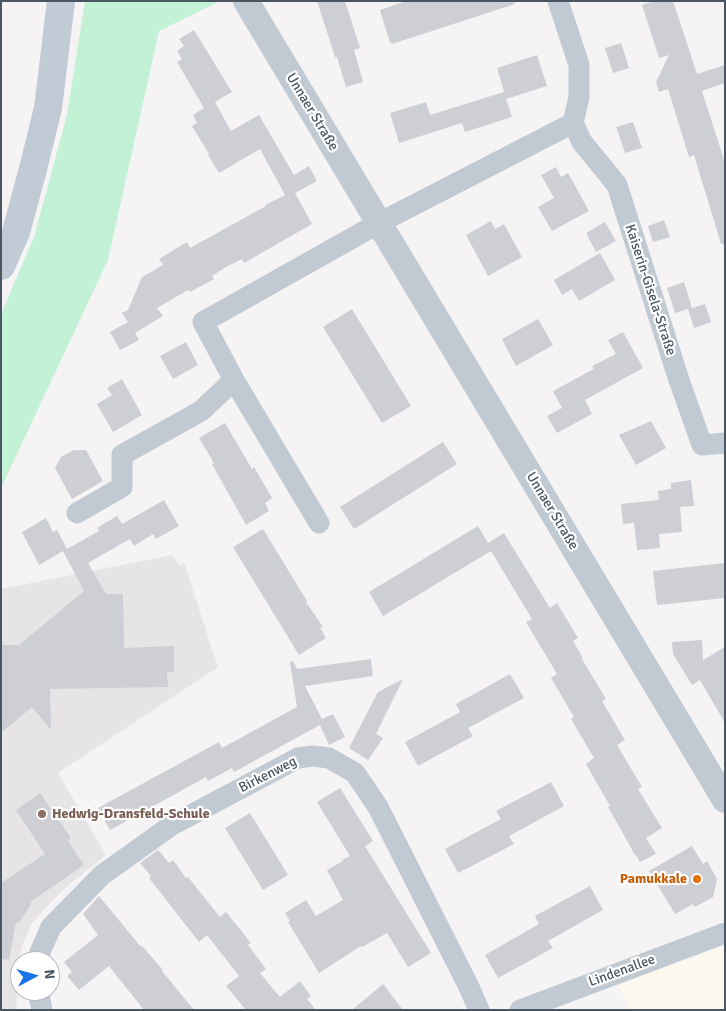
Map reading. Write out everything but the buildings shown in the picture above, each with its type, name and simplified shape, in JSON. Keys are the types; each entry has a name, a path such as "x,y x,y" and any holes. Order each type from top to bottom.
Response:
{"main road":[{"path":"1,266 16,232 34,169 48,108 62,1"}],"street":[{"name":"Unnaer Straße","path":"246,1 725,800"},
{"path":"319,523 234,380 203,322 379,223 572,123 579,97 579,65 558,1"},
{"name":"Kaiserin-Gisela-Straße","path":"572,123 582,142 617,185 678,377 702,445 725,443"},
{"path":"77,513 122,487 122,455 201,411 234,380"},
{"name":"Birkenweg","path":"40,951 51,927 102,875 172,825 298,758 313,756 329,758 355,774 378,807 479,1010"},
{"name":"Lindenallee","path":"520,1010 725,933"}],"shaded area":[{"name":"Hedwig-Dransfeld-Schule","path":"172,555 180,566 184,563 218,667 58,773 106,855 66,887 47,906 31,925 21,951 10,951 10,1001 17,1001 16,1010 1,1010 1,589"},
{"path":"725,946 725,1010 631,1010 619,985"}],"green space":[{"path":"85,1 220,1 159,31 108,260 1,488 1,314 34,237 67,115"}],"place":[{"name":"Hedwig-Dransfeld-Schule","path":"42,814"},
{"name":"Pamukkale","path":"697,879"}]}
